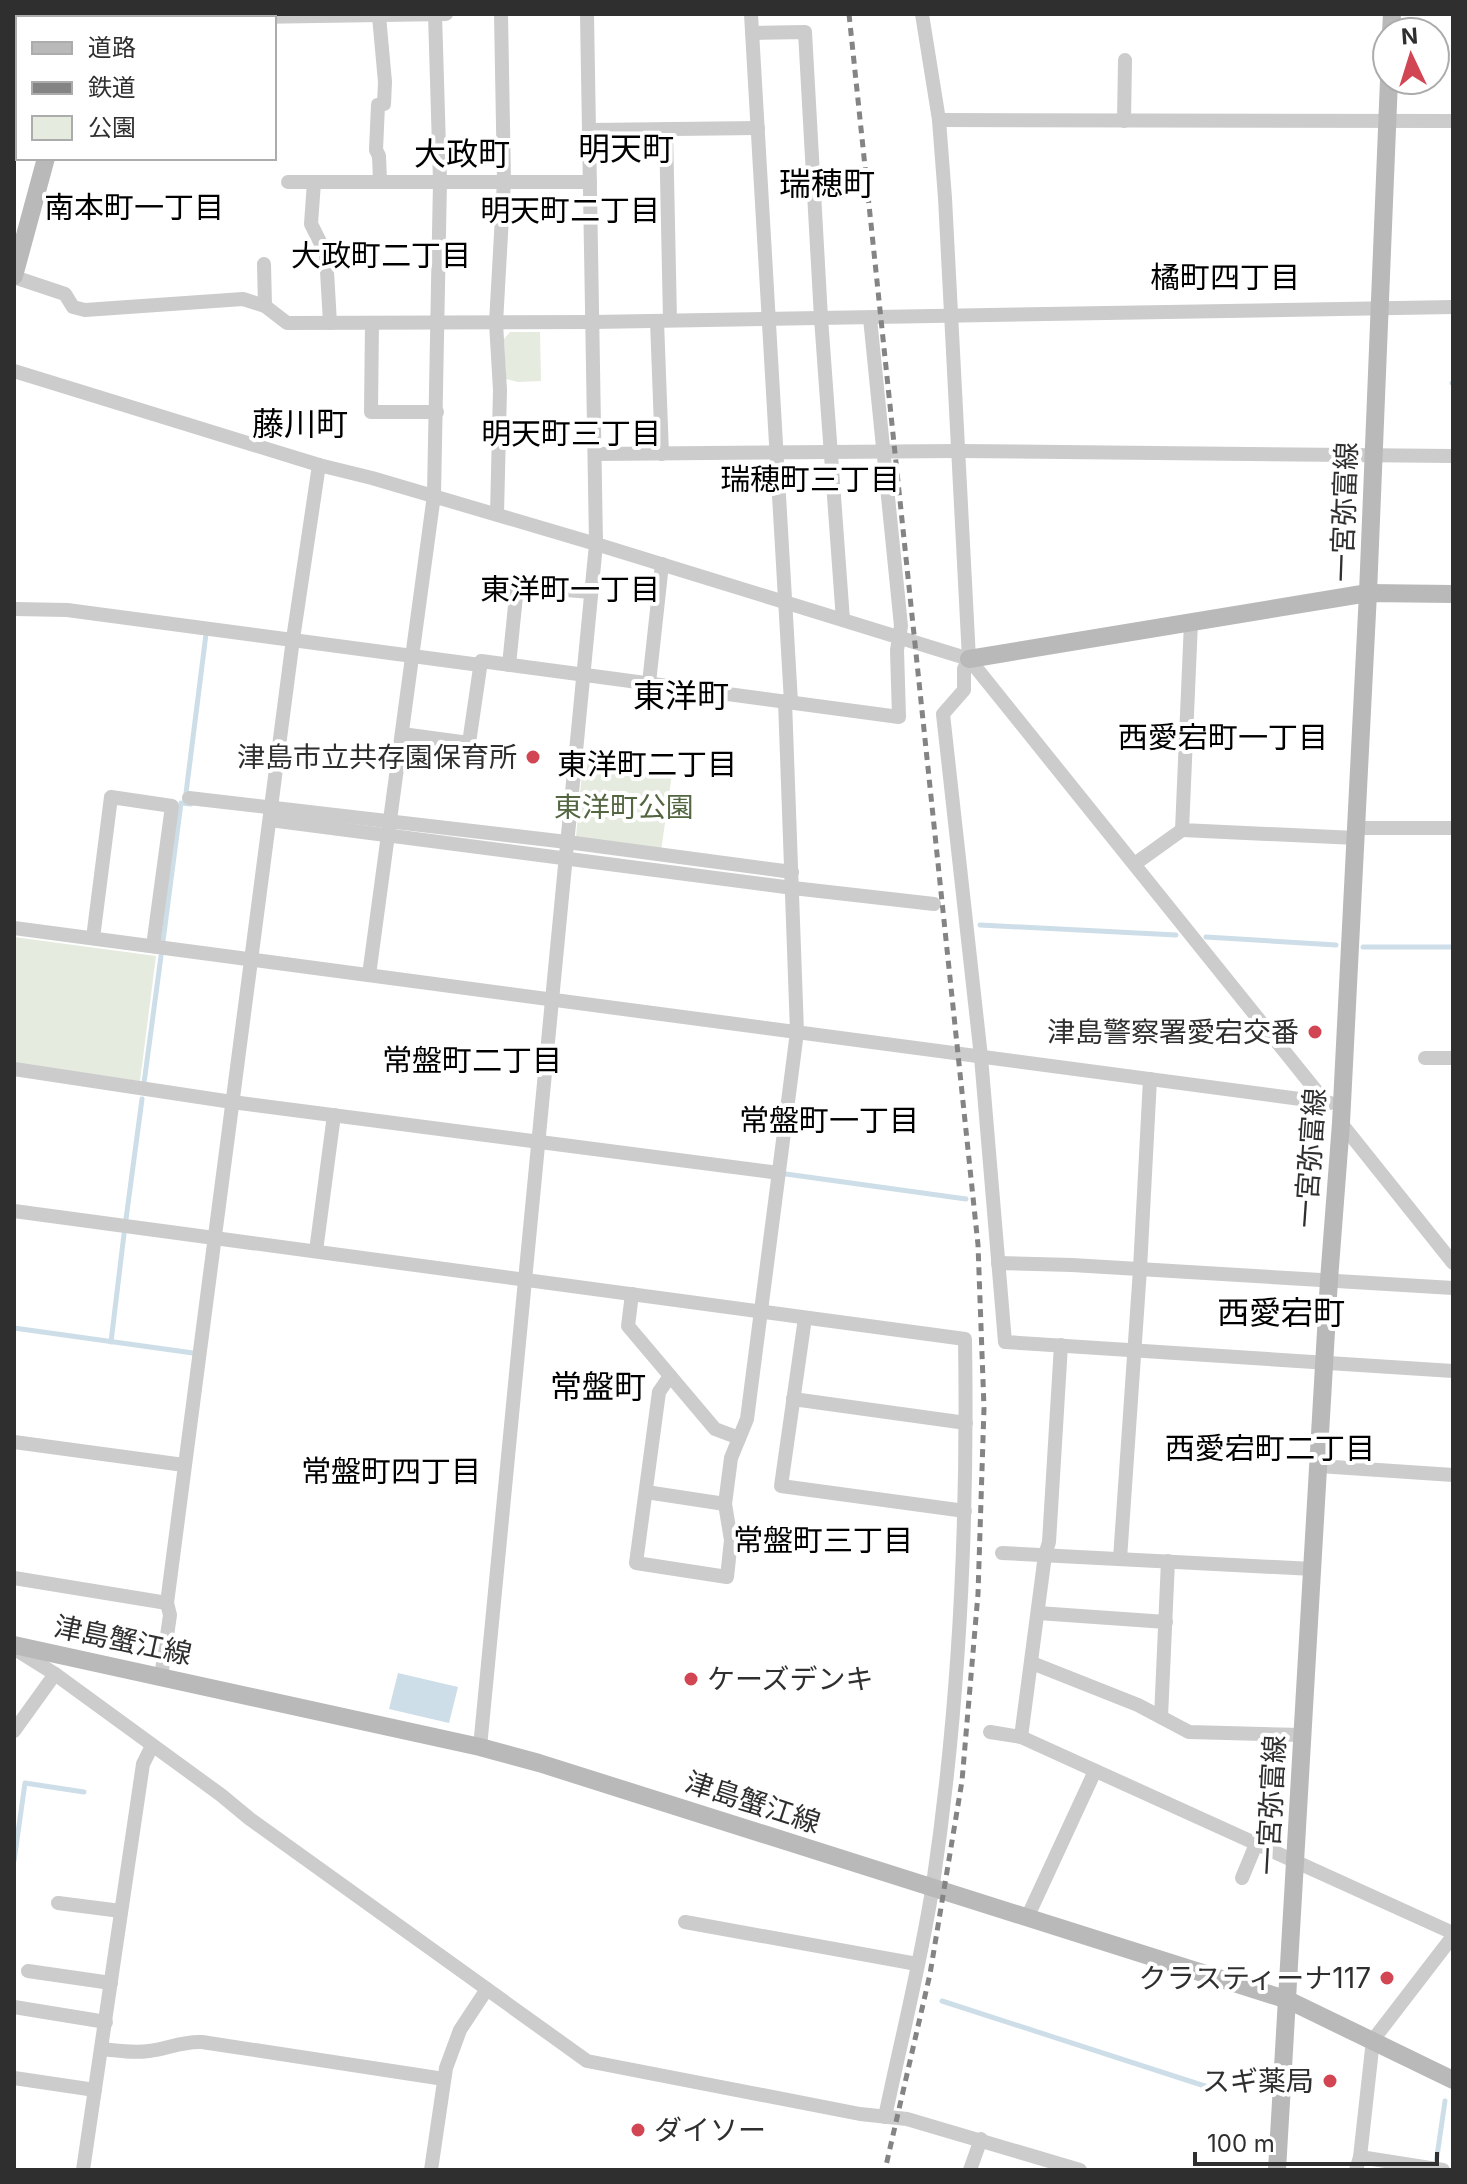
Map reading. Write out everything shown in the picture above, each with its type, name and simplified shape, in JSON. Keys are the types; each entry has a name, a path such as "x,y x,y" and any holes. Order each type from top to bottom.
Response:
{"main road":[{"name":"一宮弥富線","path":"1277,2170 1337,1110 1356,833 1388,96"},
{"path":"14,276 45,160"},
{"path":"969,659 1368,593 1453,594"},
{"name":"津島蟹江線","path":"14,1646 480,1747 539,1763 1288,2000 1453,2080"}],"street":[{"path":"369,975 434,495 440,181 435,14"},
{"path":"276,17 446,14"},
{"path":"497,514 500,390 496,323 504,181 501,14"},
{"path":"480,1747 596,544 587,14"},
{"path":"670,1376 659,1392 636,1563 727,1577 731,1540 725,1504 731,1458 747,1419 797,1032 785,602 751,14"},
{"path":"922,14 939,120 969,659 964,669 964,690 943,714 981,1057 1005,1342 1453,1371"},
{"path":"379,16 385,82 384,104 378,105 376,150 380,181"},
{"path":"752,33 805,32 821,318 843,620"},
{"path":"1124,121 1125,60"},
{"path":"939,120 1453,121"},
{"path":"590,130 758,128"},
{"path":"662,454 666,129"},
{"path":"288,182 590,182"},
{"path":"314,182 311,224 326,254 330,323"},
{"path":"264,264 265,306"},
{"path":"14,276 65,294 73,307 85,310 243,299 265,306 287,323 593,322 1453,307"},
{"path":"402,734 469,743 481,661 899,717 897,650 901,626 870,318"},
{"path":"372,323 371,412 437,412"},
{"path":"14,371 319,465 434,495 969,659 1337,1110 1453,1263"},
{"path":"595,454 958,451 1453,456"},
{"path":"161,1677 184,1465 293,639 319,465"},
{"path":"649,683 662,564"},
{"path":"509,665 517,586 591,592"},
{"path":"14,609 67,610 480,665"},
{"path":"1182,830 1191,622"},
{"path":"93,938 111,797 172,806 153,946"},
{"path":"189,798 271,814 389,828 567,842 792,872"},
{"path":"389,828 565,859 934,904"},
{"path":"1136,863 1182,830 1356,833 1453,828"},
{"path":"14,928 1150,1079 1337,1110"},
{"path":"1425,1058 1453,1058"},
{"path":"14,1069 232,1102 779,1173"},
{"path":"1120,1559 1150,1079"},
{"path":"316,1251 334,1115"},
{"path":"14,1211 965,1339 965,1511 961,1618 948,1765 932,1887 885,2117"},
{"path":"998,1263 1453,1288"},
{"path":"632,1294 628,1326 715,1429 739,1438"},
{"path":"805,1318 781,1486 965,1511"},
{"path":"1021,1737 1049,1542 1061,1345"},
{"path":"793,1399 966,1423"},
{"path":"14,1442 184,1465"},
{"path":"1319,1466 1453,1475"},
{"path":"646,1492 725,1504"},
{"path":"1002,1553 1313,1569"},
{"path":"1161,1717 1168,1561"},
{"path":"14,1578 167,1603"},
{"path":"1038,1613 1166,1622"},
{"path":"14,1646 587,2061 907,2119 1080,2170"},
{"path":"1032,1663 1138,1705 1189,1732 1303,1735"},
{"path":"14,1731 55,1674"},
{"path":"990,1732 1021,1737 1453,1934 1373,2040 1358,2164 1443,2170"},
{"path":"83,2170 143,1764 152,1746"},
{"path":"1027,1918 1095,1771"},
{"path":"1242,1878 1256,1844"},
{"path":"58,1903 121,1911"},
{"path":"685,1922 917,1964"},
{"path":"28,1971 111,1983"},
{"path":"431,2170 444,2079 460,2030 487,1989"},
{"path":"14,2007 106,2022"},
{"path":"102,2049 153,2051 173,2044 202,2042 444,2079"},
{"path":"14,2078 95,2090"},
{"path":"970,2170 981,2139"}],"green space":[{"path":"510,332 540,332 541,381 506,379 504,339"},
{"name":"東洋町公園","path":"583,762 672,774 661,851 576,837"},
{"path":"14,937 156,956 140,1081 14,1063"}],"shaded area":[{"path":"398,1673 458,1687 449,1723 389,1709"}],"waterway":[{"path":"186,793 206,634"},
{"path":"163,941 181,803 191,804"},
{"path":"980,925 1176,935"},
{"path":"1206,937 1336,945"},
{"path":"1363,947 1453,947"},
{"path":"144,1083 161,956"},
{"path":"126,1219 142,1099"},
{"path":"786,1174 966,1199"},
{"path":"111,1342 124,1234"},
{"path":"14,1328 193,1353"},
{"path":"14,1861 25,1783 84,1792"},
{"path":"942,2001 1211,2088"},
{"path":"1436,2163 1445,2101"}],"railway":[{"path":"849,14 978,1245 984,1408 978,1594 962,1781 930,1974 885,2170"}],"place":[{"name":"津島市立共存園保育所","path":"533,757"},
{"name":"津島警察署愛宕交番","path":"1315,1032"},
{"name":"ケーズデンキ","path":"691,1679"},
{"name":"クラスティーナ117","path":"1387,1978"},
{"name":"スギ薬局","path":"1330,2081"},
{"name":"ダイソー","path":"638,2130"}],"district":[{"name":"明天町","path":"626,148"},
{"name":"大政町","path":"462,153"},
{"name":"瑞穂町","path":"827,183"},
{"name":"南本町一丁目","path":"134,207"},
{"name":"明天町二丁目","path":"570,210"},
{"name":"大政町二丁目","path":"381,255"},
{"name":"橘町四丁目","path":"1225,277"},
{"name":"藤川町","path":"300,423"},
{"name":"明天町三丁目","path":"571,433"},
{"name":"瑞穂町三丁目","path":"810,479"},
{"name":"東洋町一丁目","path":"570,589"},
{"name":"東洋町","path":"681,695"},
{"name":"西愛宕町一丁目","path":"1223,737"},
{"name":"東洋町二丁目","path":"647,764"},
{"name":"常盤町二丁目","path":"472,1060"},
{"name":"常盤町一丁目","path":"829,1120"},
{"name":"西愛宕町","path":"1281,1312"},
{"name":"常盤町","path":"598,1386"},
{"name":"西愛宕町二丁目","path":"1270,1448"},
{"name":"常盤町四丁目","path":"391,1471"},
{"name":"常盤町三丁目","path":"823,1540"}]}
